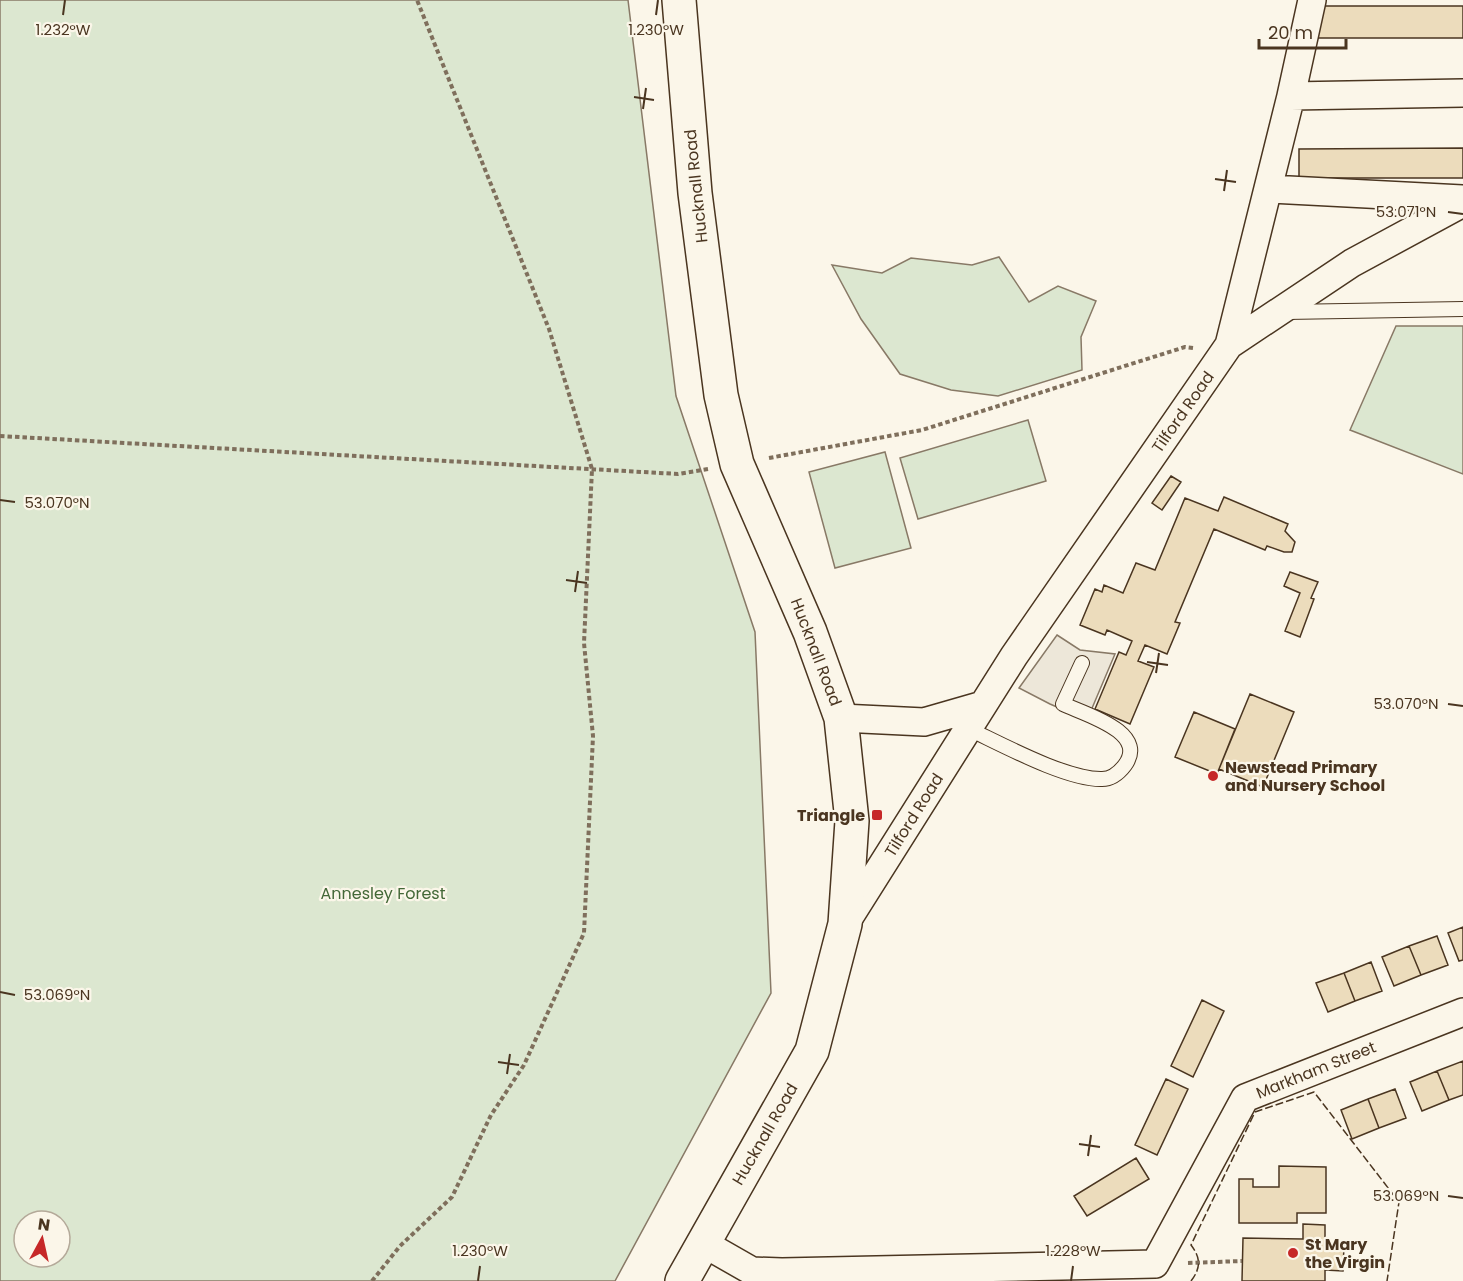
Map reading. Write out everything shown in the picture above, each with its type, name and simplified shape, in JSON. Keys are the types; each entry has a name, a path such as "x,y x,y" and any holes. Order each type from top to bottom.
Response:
{"street":[{"name":"Hucknall Road","path":"679,0 695,193 721,395 737,464 810,632 841,718 852,821 845,924 812,1051 682,1281"},
{"path":"1229,345 1291,96 1311,0"},
{"path":"1291,96 1463,93"},
{"path":"1268,189 1463,201"},
{"name":"Tilford Road","path":"845,924 1014,656 1229,345 1352,263 1463,201"},
{"path":"841,718 924,722 983,705"},
{"name":"Markham Street","path":"1159,1273 1245,1098 1463,1012"},
{"path":"703,1243 752,1271 877,1275 1159,1273"}],"lane":[{"path":"1278,312 1463,309"},
{"path":"969,729 1050,766 1077,775 1103,779 1116,775 1126,764 1130,750 1126,737 1119,729 1063,704 1082,663"}],"path":[{"path":"372,1281 400,1246 452,1197 491,1115 524,1065 584,933 593,736 584,643 592,469 549,329 417,0"},
{"path":"0,436 678,474 922,430 1185,347 1196,349"},
{"path":"1159,1273 1242,1261"}],"green space":[{"name":"Annesley Forest","path":"0,0 628,0 676,396 755,632 771,993 615,1281 0,1281"},
{"path":"999,257 1029,302 1058,286 1096,301 1081,337 1082,370 998,396 951,390 900,374 861,319 832,265 882,273 911,258 972,265"},
{"path":"1396,326 1463,326 1463,474 1350,430"},
{"path":"1028,420 1046,481 918,519 900,458"},
{"path":"885,452 911,548 835,568 809,472"}],"shaded area":[{"path":"1057,635 1080,650 1115,654 1087,720 1019,688"}],"building":[{"path":"1315,6 1463,6 1463,38 1315,38"},
{"path":"1463,148 1463,178 1299,178 1299,149"},
{"path":"1171,476 1181,482 1162,510 1152,503"},
{"path":"1224,497 1288,524 1285,531 1295,542 1292,552 1284,552 1267,546 1265,550 1214,529 1175,622 1180,623 1167,654 1145,645 1138,661 1154,667 1130,724 1095,709 1119,652 1126,655 1132,641 1107,630 1105,635 1080,625 1095,589 1102,592 1104,585 1123,593 1136,563 1155,570 1185,498 1218,511"},
{"path":"1290,572 1318,582 1300,637 1285,631 1300,593 1284,586"},
{"path":"1250,694 1294,712 1263,787 1219,769"},
{"path":"1194,712 1235,729 1217,774 1175,757"},
{"path":"1463,927 1463,960 1459,961 1448,933"},
{"path":"1437,936 1448,965 1421,975 1409,946"},
{"path":"1409,946 1421,975 1394,986 1382,957"},
{"path":"1371,962 1382,991 1355,1001 1344,973"},
{"path":"1344,973 1355,1001 1328,1012 1316,983"},
{"path":"1202,1000 1224,1011 1193,1077 1171,1066"},
{"path":"1463,1061 1463,1095 1449,1100 1437,1071"},
{"path":"1437,1071 1449,1100 1422,1111 1410,1082"},
{"path":"1166,1079 1188,1089 1157,1155 1135,1145"},
{"path":"1395,1089 1406,1118 1379,1128 1368,1099"},
{"path":"1368,1099 1379,1128 1352,1139 1341,1110"},
{"path":"1136,1158 1149,1179 1087,1216 1074,1196"},
{"path":"1279,1166 1326,1167 1326,1213 1297,1213 1297,1223 1239,1223 1239,1179 1253,1179 1253,1187 1279,1187"},
{"name":"St Mary the Virgin","path":"1303,1224 1325,1225 1325,1245 1344,1245 1343,1271 1325,1270 1325,1281 1242,1281 1243,1238 1303,1239"}],"fence":[{"path":"1191,1281 1198,1267 1197,1254 1191,1245 1255,1112 1314,1092 1399,1202 1387,1281"}],"place":[{"name":"Newstead Primary and Nursery School","path":"1213,776"},
{"name":"Triangle","path":"877,815"},
{"name":"St Mary the Virgin","path":"1293,1253"}]}
